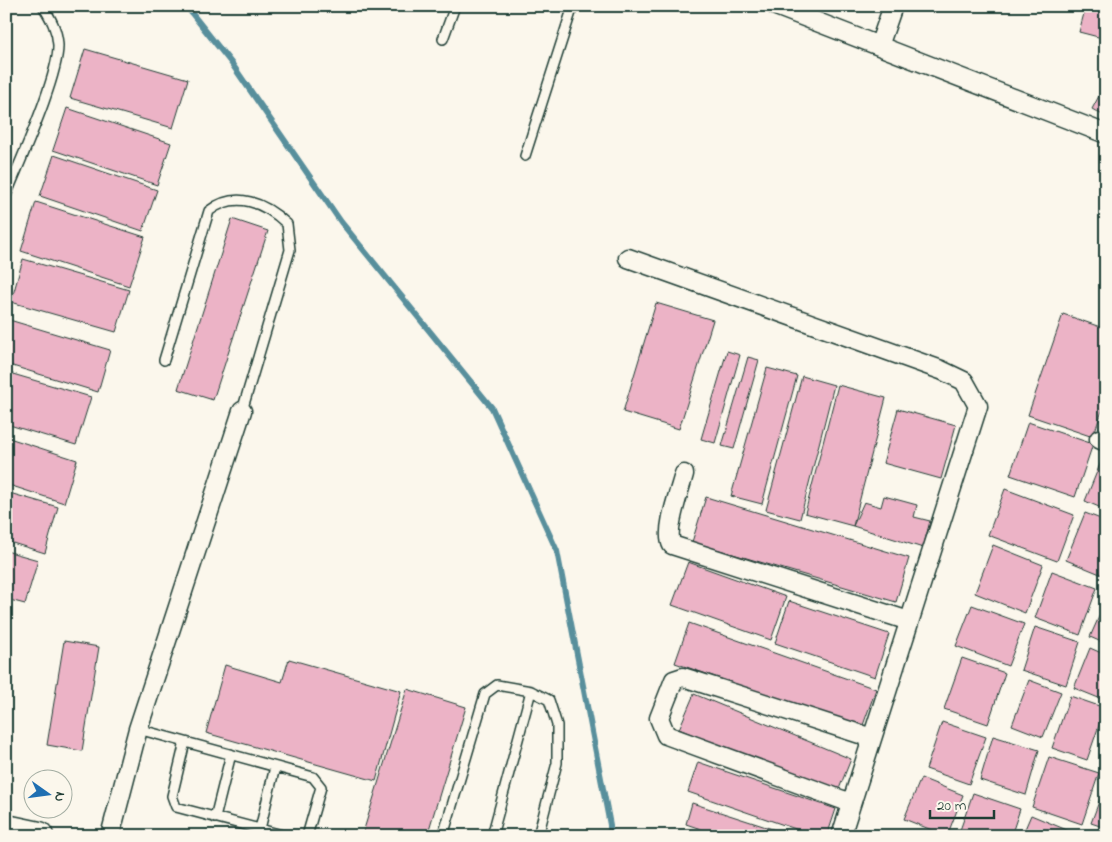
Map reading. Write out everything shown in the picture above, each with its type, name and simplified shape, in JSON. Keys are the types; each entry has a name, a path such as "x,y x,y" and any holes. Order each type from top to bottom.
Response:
{"main road":[{"path":"6,829 39,836"}],"street":[{"path":"776,6 1106,134"},
{"path":"878,46 892,6"},
{"path":"628,258 941,370 964,380 978,406 841,836"},
{"path":"110,836 138,729 242,411"},
{"path":"684,474 669,530 669,540 672,546 909,621"},
{"path":"851,803 666,735 659,718 674,680 683,677 872,738"}],"lane":[{"path":"6,196 50,82 58,47 55,24 43,6"},
{"path":"444,38 455,6"},
{"path":"525,156 573,6"},
{"path":"164,360 209,211 221,202 242,200 271,210 287,224 290,250 242,411"},
{"path":"443,836 484,694 497,685 531,691 549,700 557,725 557,763 538,836"},
{"path":"492,836 531,691"},
{"path":"138,729 313,777 322,787 307,836"},
{"path":"185,742 172,796 176,807 286,836"},
{"path":"215,818 231,754"},
{"path":"260,829 275,767"}],"building":[{"path":"1086,6 1106,6 1106,39 1079,32"},
{"path":"85,49 188,79 173,128 70,98"},
{"path":"1106,83 1106,117 1092,109"},
{"path":"67,108 171,143 157,185 53,150"},
{"path":"54,155 157,190 143,231 40,196"},
{"path":"36,202 145,237 129,286 21,251"},
{"path":"232,219 268,231 213,400 178,389"},
{"path":"23,259 129,290 116,332 11,302"},
{"path":"656,303 713,320 679,429 623,412"},
{"path":"1063,314 1106,329 1106,399 1093,437 1028,415"},
{"path":"6,319 110,350 98,392 6,364"},
{"path":"727,351 740,355 715,443 701,439"},
{"path":"748,357 759,360 734,449 722,446"},
{"path":"767,368 797,376 762,504 731,496"},
{"path":"6,372 91,397 76,445 6,424"},
{"path":"802,376 834,385 800,519 766,510"},
{"path":"838,385 886,398 853,526 805,513"},
{"path":"898,409 956,425 941,479 883,463"},
{"path":"1028,422 1093,444 1075,497 1010,475"},
{"path":"6,437 77,460 64,503 6,484"},
{"path":"1103,457 1106,458 1106,510 1085,501"},
{"path":"1005,489 1074,515 1057,561 988,535"},
{"path":"6,492 58,507 45,553 6,541"},
{"path":"884,496 917,505 914,517 930,521 923,548 853,526 864,502 881,507"},
{"path":"706,497 909,558 896,602 692,542"},
{"path":"1085,513 1106,521 1105,576 1066,560"},
{"path":"993,545 1043,565 1025,613 975,593"},
{"path":"6,551 38,560 25,604 6,599"},
{"path":"688,562 786,597 771,640 672,605"},
{"path":"1052,571 1097,588 1080,635 1035,618"},
{"path":"789,601 889,634 875,677 775,643"},
{"path":"1106,601 1106,644 1090,637"},
{"path":"972,605 1024,624 1008,666 956,646"},
{"path":"689,623 876,689 862,728 675,663"},
{"path":"1035,627 1080,642 1066,685 1021,670"},
{"path":"64,641 99,647 82,751 47,745"},
{"path":"1090,648 1106,655 1106,701 1074,688"},
{"path":"962,658 1005,673 988,724 944,709"},
{"path":"289,659 401,691 376,781 206,733 225,665 282,682"},
{"path":"1029,680 1061,692 1043,737 1012,725"},
{"path":"407,689 466,707 427,836 362,836"},
{"path":"694,694 851,759 837,794 679,729"},
{"path":"1070,696 1105,708 1087,760 1052,748"},
{"path":"942,722 986,737 969,784 926,769"},
{"path":"993,736 1039,750 1026,795 980,780"},
{"path":"1049,757 1099,773 1082,824 1032,807"},
{"path":"698,762 836,809 827,836 816,836 688,792"},
{"path":"921,778 963,795 947,836 904,819"},
{"path":"1106,783 1106,828 1091,823"},
{"path":"973,793 1020,809 1011,836 958,836"},
{"path":"692,803 794,836 721,836 686,824"},
{"path":"1031,815 1081,836 1022,836"}],"waterway":[{"path":"186,6 232,64 341,222 492,408 557,551 610,825 610,836"}]}
